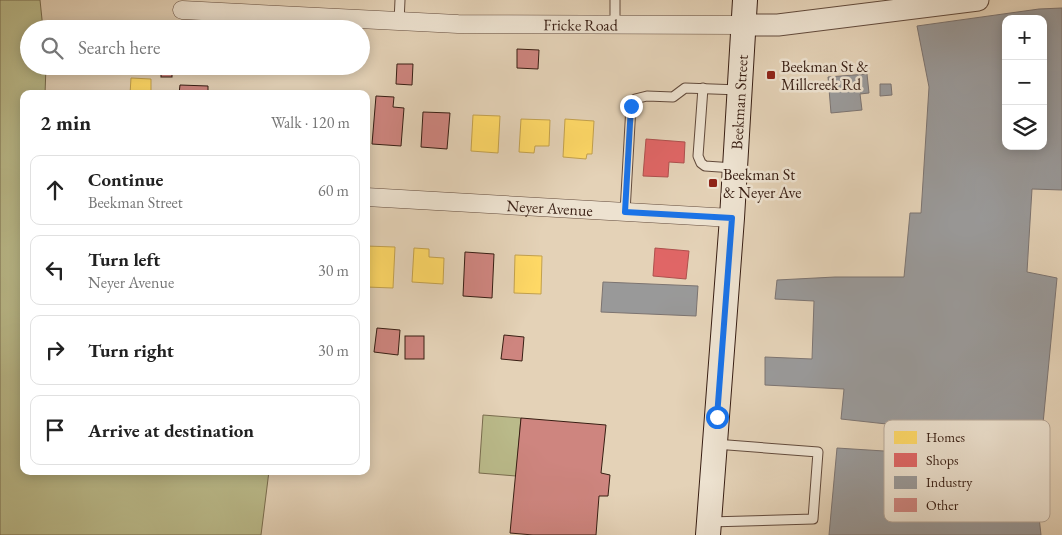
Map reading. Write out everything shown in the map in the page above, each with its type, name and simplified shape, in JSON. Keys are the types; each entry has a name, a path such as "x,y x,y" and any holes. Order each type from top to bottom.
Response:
{"main road":[{"name":"Beekman Street","path":"708,528 732,218 745,0"}],"street":[{"name":"Fricke Road","path":"370,20 458,24 778,25 978,0"},
{"name":"Fricke Road","path":"182,10 362,20"},
{"name":"Neyer Avenue","path":"370,197 732,218"}],"lane":[{"path":"398,22 400,0"},
{"path":"615,0 615,24"},
{"path":"625,212 631,106 636,99 647,96 673,97 685,88 740,90"},
{"path":"702,88 698,156 701,164 705,166 735,168"},
{"path":"708,528 813,519 818,452 715,444"}],"green space":[{"path":"0,0 40,0 42,20 20,20 20,75 46,75 45,90 20,90 20,475 268,475 261,535 0,535"},
{"path":"483,415 521,418 516,476 479,473"}],"building: Homes":[{"path":"131,78 151,79 151,90 130,90"},
{"path":"473,115 500,116 498,153 471,151"},
{"path":"521,119 550,120 549,146 535,146 534,153 519,152"},
{"path":"565,119 594,121 592,154 587,154 586,159 563,157"},
{"path":"370,246 395,247 393,288 370,287"},
{"path":"414,248 429,249 429,257 444,258 443,284 412,282"},
{"path":"515,255 542,256 541,294 514,293"}],"building: Shops":[{"path":"646,139 685,142 684,163 669,162 668,177 643,176"},
{"path":"655,248 689,251 686,279 653,276"}],"building: Industry":[{"path":"1062,8 1062,190 1032,189 1027,272 1057,278 1043,420 884,420 884,424 841,419 844,389 765,385 765,357 812,359 814,301 775,299 777,280 835,277 904,277 910,213 921,213 929,87 917,26 1039,9"},
{"path":"867,74 869,93 860,94 862,110 831,113 828,77"},
{"path":"880,84 891,84 892,95 880,96"},
{"path":"603,282 698,286 696,316 601,312"},
{"path":"837,448 884,451 884,522 1040,522 1041,535 829,535"}],"building: Other":[{"path":"517,49 539,50 538,69 517,68"},
{"path":"397,64 413,64 412,85 396,84"},
{"path":"161,75 172,75 172,77 161,77"},
{"path":"180,85 208,86 208,90 179,90"},
{"path":"376,96 394,97 393,107 404,108 401,146 372,144"},
{"path":"423,112 450,113 447,149 421,147"},
{"path":"465,252 494,254 492,298 463,296"},
{"path":"377,328 400,330 398,355 374,352"},
{"path":"504,335 524,337 522,361 501,359"},
{"path":"405,336 424,336 424,359 405,359"},
{"path":"521,418 606,425 601,473 610,475 608,496 599,496 596,535 510,533"}],"place":[{"name":"Beekman St & Millcreek Rd","path":"771,75"},
{"name":"Beekman St & Neyer Ave","path":"713,183"}],"route":[{"path":"631,106 625,212 732,218 717,417"}]}
